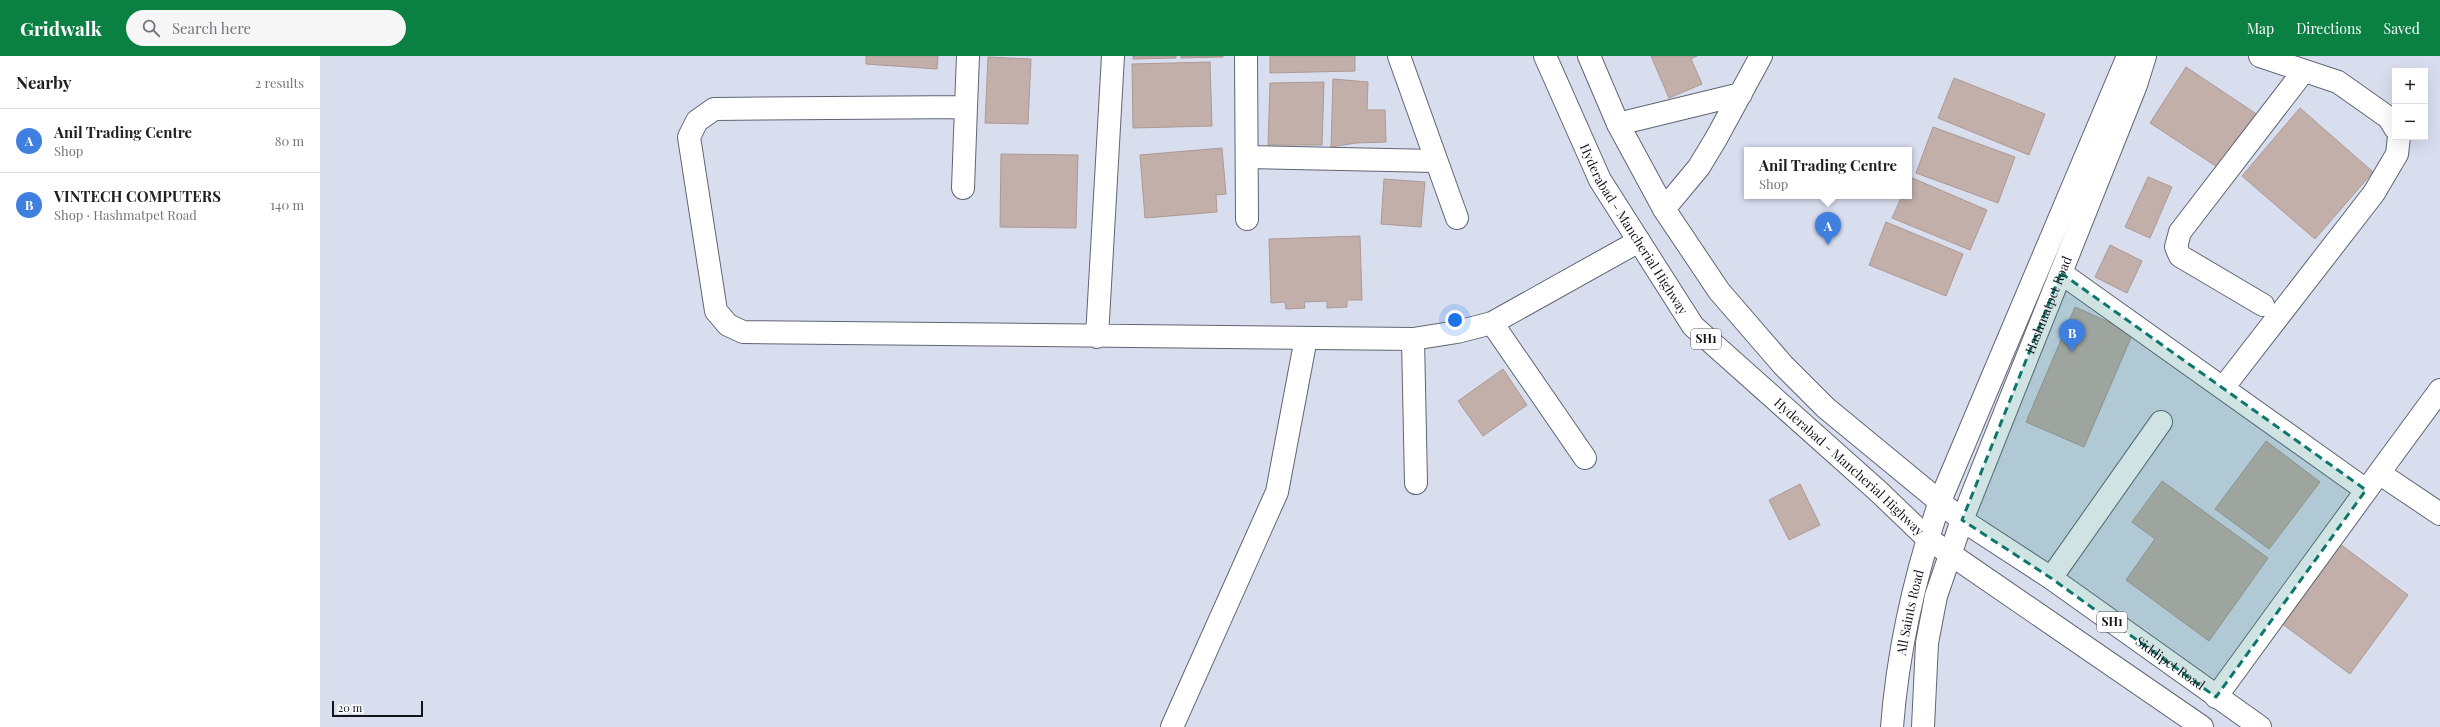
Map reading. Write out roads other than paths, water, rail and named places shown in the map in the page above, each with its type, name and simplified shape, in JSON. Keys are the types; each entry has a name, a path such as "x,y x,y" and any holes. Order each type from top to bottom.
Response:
{"street":[{"path":"963,188 968,56"},
{"path":"1097,337 1113,56"},
{"path":"1246,56 1247,218"},
{"path":"1399,56 1458,218"},
{"name":"Hyderabad - Mancherial Highway","path":"1545,56 1600,180 1693,326 1928,538 1952,554"},
{"name":"SH1","path":"1589,56 1618,124 1664,209 1719,291 1783,365 1826,408 1962,520"},
{"path":"1664,209 1699,166 1741,94 1761,56"},
{"name":"Hashmatpet Road","path":"1940,501 2128,56"},
{"name":"Hashmatpet Road","path":"1952,554 1962,520 2136,85 2145,56"},
{"path":"2260,56 2303,72 2338,82 2389,118 2392,123"},
{"path":"2263,305 2180,256 2176,247 2180,232 2303,72"},
{"path":"1618,124 1741,94"},
{"path":"966,107 714,109 697,121 689,137 716,311 728,325 743,332 1097,337 1413,339 1457,332 1492,323 1639,241"},
{"path":"2223,388 2374,193 2397,154 2399,140"},
{"path":"1247,157 1436,161"},
{"path":"2061,273 2366,490"},
{"path":"1492,323 1585,458"},
{"path":"1172,727 1277,492 1306,338"},
{"path":"1413,339 1416,483"},
{"path":"2216,697 2440,390"},
{"path":"2051,578 2161,422"},
{"path":"2379,473 2440,514"},
{"name":"All Saints Road","path":"1892,727 1895,684 1906,620 1928,538 1940,501"},
{"name":"Siddipet Road","path":"1962,520 2051,578 2260,727"},
{"name":"SH1","path":"1952,554 2202,727"},
{"name":"All Saints Road","path":"1923,727 1927,643 1936,596 1952,554"}],"place":[{"name":"Anil Trading Centre","path":"1828,245"},
{"name":"VINTECH COMPUTERS","path":"2072,352"}]}
